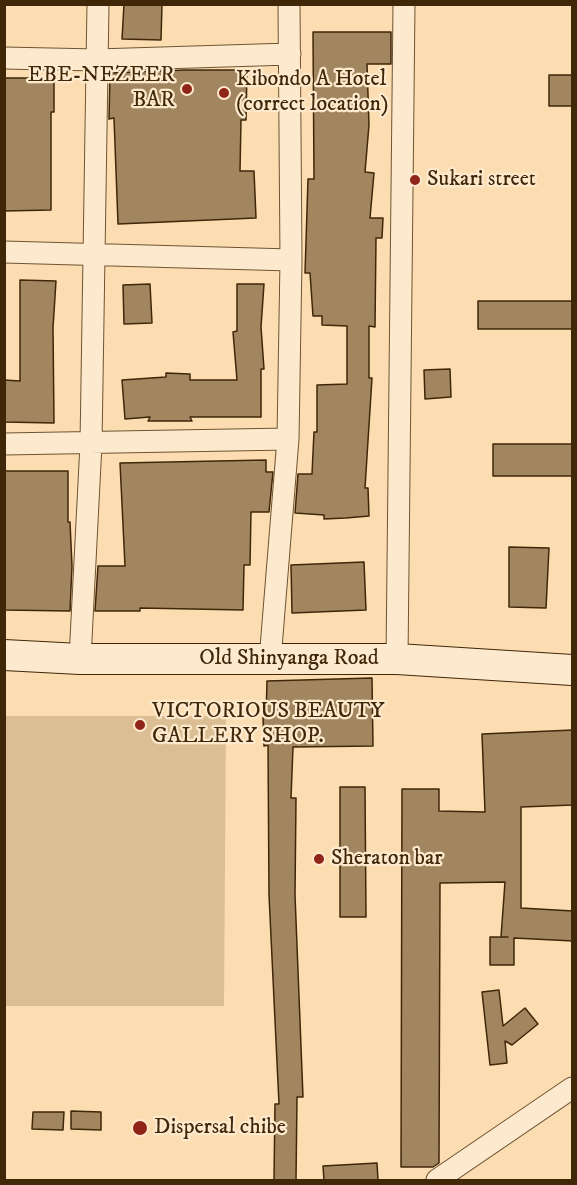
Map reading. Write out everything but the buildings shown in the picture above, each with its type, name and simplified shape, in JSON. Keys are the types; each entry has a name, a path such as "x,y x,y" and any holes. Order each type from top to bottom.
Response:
{"main road":[{"name":"Old Shinyanga Road","path":"4,655 80,659 397,659 573,670"}],"street":[{"path":"80,659 91,444 96,255 98,4"},
{"path":"270,660 288,439 291,260 289,4"},
{"path":"397,659 404,4"},
{"path":"4,58 97,60 290,54"},
{"path":"4,252 291,260"},
{"path":"4,444 288,439"},
{"path":"437,1180 573,1088"}],"shaded area":[{"path":"4,716 226,716 224,1006 5,1006"}],"place":[{"name":"EBE-NEZEER BAR","path":"187,89"},
{"name":"Kibondo A Hotel (correct location)","path":"224,93"},
{"name":"Sukari street","path":"415,180"},
{"name":"VICTORIOUS BEAUTY GALLERY SHOP.","path":"140,725"},
{"name":"Sheraton bar","path":"319,859"},
{"name":"Dispersal chibe","path":"140,1128"}]}
